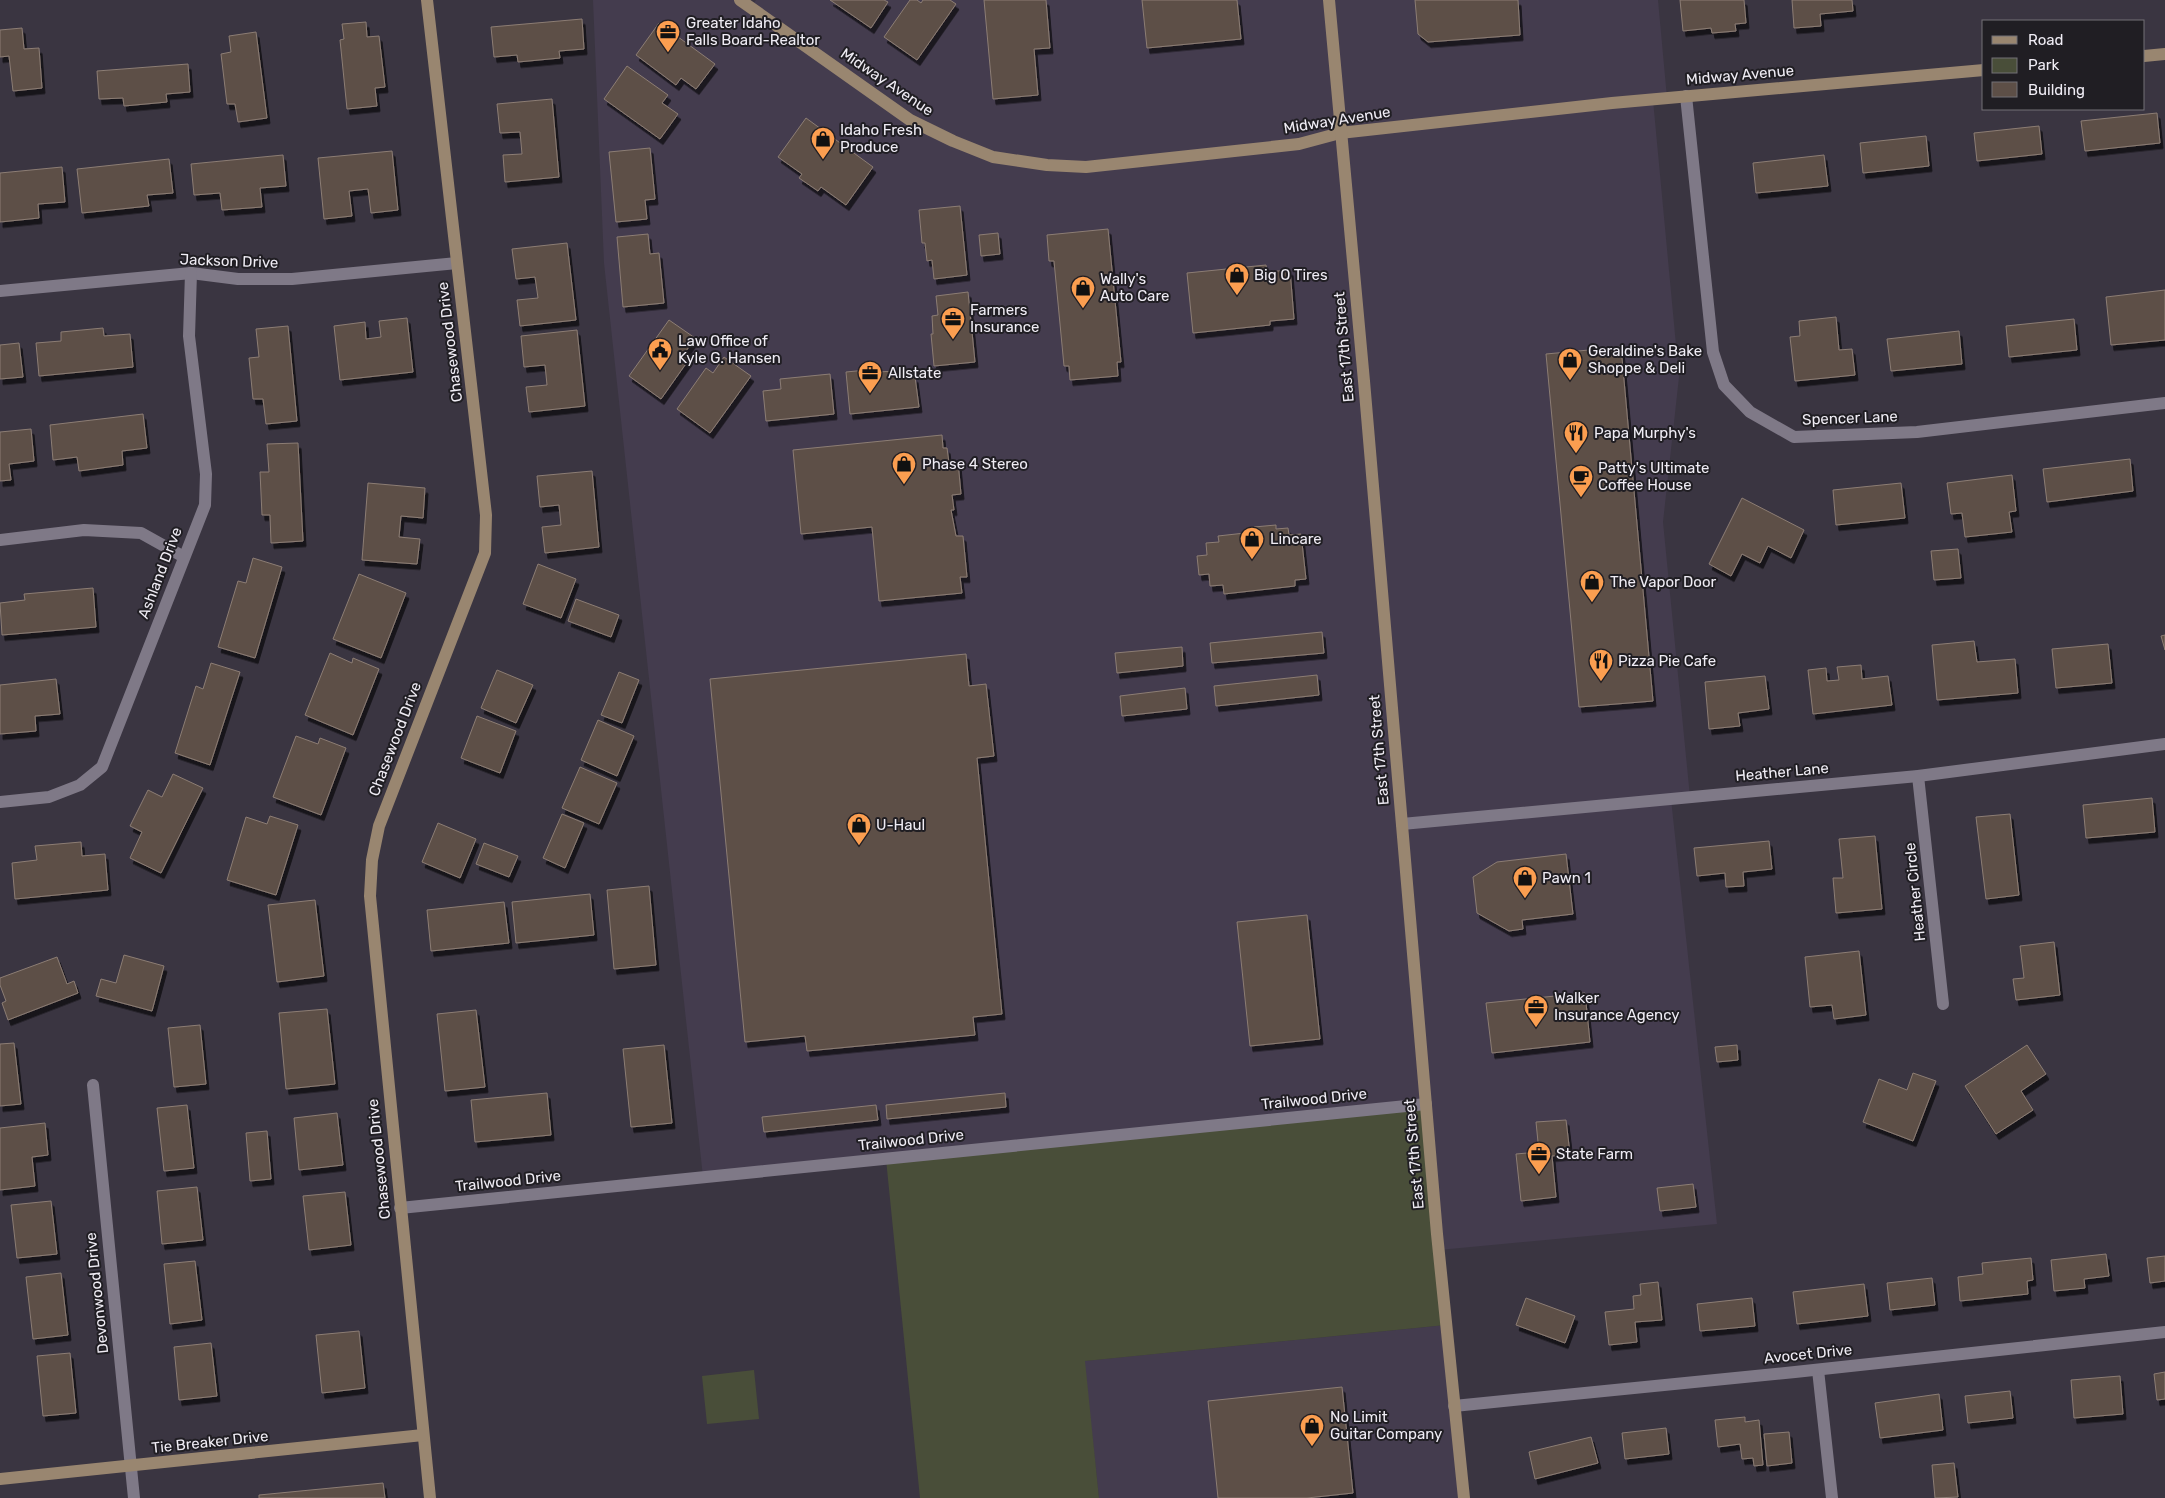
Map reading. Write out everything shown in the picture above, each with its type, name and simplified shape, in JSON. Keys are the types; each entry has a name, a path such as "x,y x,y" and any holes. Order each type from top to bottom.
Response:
{"street":[{"name":"Chasewood Drive","path":"428,0 486,515 485,553 379,826 372,860 370,896 430,1498"},
{"name":"Midway Avenue","path":"740,0 910,120 953,141 993,157 1047,165 1086,167 1299,144 1340,133 1686,96 1982,70"},
{"name":"East 17th Street","path":"1329,0 1426,1104 1464,1498"},
{"path":"2145,56 2165,54"},
{"name":"Spencer Lane","path":"1686,96 1712,352 1724,385 1750,412 1794,437 1917,432 2165,403"},
{"name":"Jackson Drive","path":"0,292 191,273 238,279 292,279 457,263"},
{"name":"Ashland Drive","path":"0,802 49,797 80,785 102,767 205,505 206,474 189,336 191,273"},
{"path":"0,540 84,530 141,533 184,556"},
{"name":"Heather Lane","path":"1402,824 1918,776 2165,744"},
{"name":"Heather Circle","path":"1918,776 1943,1004"},
{"name":"Devonwood Drive","path":"93,1085 134,1498"},
{"name":"Trailwood Drive","path":"400,1208 1426,1104"},
{"name":"Avocet Drive","path":"1454,1406 1818,1370 2165,1332"},
{"path":"1818,1370 1832,1498"},
{"name":"Tie Breaker Drive","path":"0,1479 423,1436"}],"shaded area":[{"path":"593,0 740,0 751,7 756,0 1658,0 1667,98 1653,100 1679,377 1663,522 1690,797 1671,799 1717,1224 1439,1250 1426,1105 703,1177 604,263"},
{"path":"1446,1325 1464,1498 1099,1498 1084,1361"}],"green space":[{"path":"1426,1104 1446,1325 1085,1361 1099,1498 920,1498 886,1159"},
{"path":"754,1370 759,1419 707,1424 702,1376"}],"building":[{"path":"830,0 884,0 888,2 871,28"},
{"path":"910,0 917,0 921,3 923,0 950,0 956,4 917,60 884,37"},
{"path":"984,0 1046,0 1050,48 1034,49 1038,95 993,99"},
{"path":"1142,0 1237,0 1241,39 1147,48"},
{"path":"1415,0 1518,0 1520,35 1428,42 1418,34"},
{"path":"1680,0 1744,0 1746,23 1735,24 1736,31 1712,33 1711,28 1683,31"},
{"path":"1792,0 1852,0 1853,11 1820,14 1821,26 1794,28"},
{"path":"582,19 584,49 559,51 560,58 518,62 517,55 494,57 491,27"},
{"path":"366,22 367,37 379,36 385,87 375,88 377,106 347,109 340,40 344,39 342,24"},
{"path":"659,23 715,64 696,89 681,78 676,85 636,55"},
{"path":"22,28 24,49 39,48 42,88 13,91 9,56 0,57 0,30"},
{"path":"256,32 267,118 238,122 235,104 227,104 221,54 231,52 229,36"},
{"path":"188,64 190,92 166,94 167,102 124,106 123,98 99,99 97,71"},
{"path":"627,66 668,95 662,103 678,114 660,139 604,99"},
{"path":"552,99 559,177 505,182 503,155 522,154 520,132 500,133 497,104"},
{"path":"2157,113 2160,143 2085,151 2081,121"},
{"path":"806,118 873,167 846,205 821,187 818,191 799,178 802,174 778,157"},
{"path":"2039,126 2042,154 1977,161 1974,133"},
{"path":"1926,136 1929,166 1863,173 1860,143"},
{"path":"650,148 655,199 645,200 647,219 616,222 609,152"},
{"path":"392,151 398,210 371,213 368,189 349,191 352,216 324,219 318,158"},
{"path":"283,155 286,186 260,188 262,207 222,210 220,193 194,195 191,164"},
{"path":"1824,155 1828,186 1756,193 1753,163"},
{"path":"169,159 173,193 147,195 149,206 82,213 77,169"},
{"path":"62,167 65,202 38,204 39,218 0,222 0,173"},
{"path":"960,206 967,275 934,279 932,260 927,261 925,243 922,243 919,210"},
{"path":"1108,229 1121,362 1117,362 1118,376 1070,380 1069,366 1064,366 1054,261 1049,261 1047,235"},
{"path":"998,233 1000,254 981,256 979,235"},
{"path":"648,234 650,254 659,253 664,303 623,307 617,237"},
{"path":"567,243 576,320 520,326 517,300 538,298 535,277 516,279 512,249"},
{"path":"1266,265 1267,272 1290,270 1294,319 1270,321 1270,325 1193,333 1187,273"},
{"path":"2165,290 2165,340 2111,345 2106,297"},
{"path":"968,292 975,362 934,366 931,334 933,334 932,316 938,315 936,296"},
{"path":"1836,317 1839,350 1852,349 1855,375 1795,381 1790,337 1800,336 1799,321"},
{"path":"407,318 413,372 340,380 334,326 365,322 366,339 381,337 379,321"},
{"path":"2074,319 2077,350 2009,357 2006,326"},
{"path":"669,320 695,338 684,354 690,358 661,399 629,376"},
{"path":"288,326 297,421 266,424 263,399 253,399 249,358 259,357 256,329"},
{"path":"103,328 104,336 130,334 133,367 39,376 36,343 61,341 61,332"},
{"path":"577,330 585,406 529,412 526,387 547,385 545,365 524,367 521,336"},
{"path":"1959,331 1962,364 1891,371 1887,339"},
{"path":"19,343 23,377 0,379 0,345"},
{"path":"1621,347 1653,701 1579,707 1546,354"},
{"path":"724,357 751,376 710,433 677,409 706,368 713,373"},
{"path":"877,369 878,372 896,371 897,379 915,377 919,407 850,414 846,372"},
{"path":"830,374 834,414 766,421 763,391 781,389 780,379"},
{"path":"143,414 147,448 122,451 123,465 79,471 77,457 53,460 50,425"},
{"path":"31,429 34,461 9,464 11,480 0,481 0,432"},
{"path":"942,435 943,448 947,448 949,463 958,462 961,494 952,495 954,510 951,510 956,536 963,536 967,577 960,577 962,593 879,601 872,527 801,534 793,450"},
{"path":"298,443 303,541 271,543 270,515 262,515 260,472 269,472 267,444"},
{"path":"2130,459 2133,491 2047,502 2043,469"},
{"path":"592,471 599,547 545,553 542,527 561,525 559,505 540,507 537,476"},
{"path":"2012,475 2016,511 2009,512 2012,532 1965,537 1962,513 1951,514 1947,483"},
{"path":"368,483 425,488 423,518 401,516 399,537 420,539 417,564 362,560"},
{"path":"1901,483 1905,518 1836,525 1833,490"},
{"path":"1742,498 1804,530 1791,558 1768,546 1760,563 1742,554 1731,576 1709,564"},
{"path":"1276,525 1276,529 1288,528 1289,535 1301,534 1306,579 1295,580 1295,586 1224,594 1223,585 1210,586 1209,574 1199,575 1197,556 1207,555 1206,543 1219,542 1218,536 1254,532 1254,527"},
{"path":"1958,549 1961,578 1934,580 1931,551"},
{"path":"253,558 282,567 255,658 218,647 238,581 246,583"},
{"path":"538,564 576,579 561,618 523,604"},
{"path":"359,574 406,593 381,658 333,639"},
{"path":"93,588 96,627 2,635 0,603 25,600 24,594"},
{"path":"576,599 619,615 611,637 568,621"},
{"path":"1322,632 1324,653 1212,663 1210,643"},
{"path":"2165,635 2165,650 2161,636"},
{"path":"1974,641 1977,662 2015,659 2018,693 1937,700 1932,645"},
{"path":"2108,644 2112,683 2056,688 2052,649"},
{"path":"1182,647 1183,666 1117,673 1115,653"},
{"path":"330,653 352,663 353,658 379,669 353,735 305,715"},
{"path":"966,654 969,686 986,684 994,756 977,758 1002,1014 973,1017 975,1035 807,1051 805,1036 745,1042 710,679"},
{"path":"211,663 240,672 210,765 175,753 196,686 203,689"},
{"path":"1861,665 1862,679 1888,676 1892,705 1813,714 1808,670 1826,668 1827,681 1839,680 1837,667"},
{"path":"497,670 533,685 516,723 481,708"},
{"path":"619,672 639,680 622,723 601,715"},
{"path":"1317,675 1319,695 1216,706 1214,686"},
{"path":"1765,676 1769,709 1738,713 1740,726 1709,729 1705,682"},
{"path":"56,679 60,714 35,716 36,731 0,734 0,685"},
{"path":"1185,688 1187,709 1122,716 1120,696"},
{"path":"477,716 516,731 500,773 461,758"},
{"path":"598,720 634,736 617,776 581,760"},
{"path":"296,736 318,744 320,738 346,748 321,815 273,797"},
{"path":"580,767 617,783 599,824 562,808"},
{"path":"173,774 203,788 161,873 130,858 142,832 130,826 148,790 162,797"},
{"path":"2152,798 2155,832 2086,838 2083,805"},
{"path":"562,814 584,823 565,868 543,858"},
{"path":"2010,814 2019,895 1986,899 1976,817"},
{"path":"270,816 298,825 276,895 227,880 246,817 267,824"},
{"path":"438,823 476,839 460,878 422,862"},
{"path":"1875,836 1882,909 1836,913 1833,878 1843,878 1839,839"},
{"path":"1769,841 1772,869 1743,872 1744,886 1726,887 1725,873 1697,876 1694,848"},
{"path":"81,842 82,856 105,854 108,890 15,899 12,863 37,860 35,846"},
{"path":"484,843 518,856 509,877 476,864"},
{"path":"1566,854 1573,914 1522,920 1523,929 1509,931 1477,913 1473,877 1497,862"},
{"path":"649,886 656,965 614,969 607,890"},
{"path":"590,894 594,935 516,943 512,902"},
{"path":"315,900 324,976 277,982 268,905"},
{"path":"504,902 509,943 431,951 427,910"},
{"path":"1307,915 1320,1039 1250,1046 1237,922"},
{"path":"2054,942 2060,995 2016,1000 2013,979 2024,978 2020,946"},
{"path":"1859,951 1866,1015 1834,1019 1832,1005 1810,1007 1805,957"},
{"path":"124,955 164,966 152,1011 96,996 101,979 116,983"},
{"path":"57,957 67,984 74,981 78,993 8,1020 2,1003 6,1001 0,985 0,978"},
{"path":"1585,993 1590,1042 1492,1053 1486,1003"},
{"path":"327,1009 335,1084 286,1089 279,1013"},
{"path":"476,1010 485,1087 445,1091 437,1014"},
{"path":"200,1025 206,1084 174,1087 168,1028"},
{"path":"14,1043 21,1104 0,1106 0,1044"},
{"path":"664,1045 672,1123 631,1127 623,1049"},
{"path":"1737,1045 1738,1060 1717,1062 1715,1047"},
{"path":"2027,1045 2046,1074 2021,1091 2033,1110 1996,1134 1965,1086"},
{"path":"1913,1073 1936,1081 1913,1141 1863,1122 1879,1079 1907,1090"},
{"path":"547,1093 551,1135 475,1142 471,1100"},
{"path":"1005,1093 1006,1107 887,1119 886,1105"},
{"path":"187,1105 194,1168 164,1171 157,1108"},
{"path":"876,1105 878,1120 764,1132 762,1117"},
{"path":"337,1113 343,1165 299,1170 294,1118"},
{"path":"1566,1120 1570,1154 1552,1156 1556,1197 1521,1201 1516,1154 1539,1152 1536,1122"},
{"path":"45,1123 48,1155 32,1157 35,1186 0,1190 0,1128"},
{"path":"267,1131 271,1179 250,1181 246,1133"},
{"path":"1693,1184 1696,1207 1660,1211 1657,1188"},
{"path":"197,1187 203,1240 162,1244 157,1191"},
{"path":"345,1192 351,1245 309,1250 303,1196"},
{"path":"51,1201 57,1254 17,1258 11,1205"},
{"path":"2106,1254 2109,1276 2084,1279 2085,1288 2054,1291 2051,1260"},
{"path":"2165,1256 2165,1281 2150,1283 2147,1258"},
{"path":"2031,1258 2033,1280 2027,1281 2028,1294 1960,1301 1958,1277 1983,1274 1982,1263"},
{"path":"195,1261 202,1320 170,1324 164,1264"},
{"path":"61,1273 68,1335 33,1339 26,1277"},
{"path":"1932,1278 1935,1305 1890,1310 1887,1283"},
{"path":"1658,1282 1662,1320 1635,1322 1637,1342 1609,1345 1605,1312 1634,1309 1633,1296 1641,1295 1640,1284"},
{"path":"1864,1284 1868,1316 1797,1324 1793,1292"},
{"path":"1526,1298 1575,1316 1565,1343 1516,1325"},
{"path":"1752,1298 1755,1326 1700,1331 1697,1304"},
{"path":"359,1331 365,1388 322,1393 316,1335"},
{"path":"211,1343 217,1396 179,1400 174,1347"},
{"path":"70,1353 76,1413 43,1416 37,1356"},
{"path":"2165,1372 2165,1399 2157,1400 2154,1374"},
{"path":"2120,1376 2123,1414 2074,1418 2071,1380"},
{"path":"1342,1387 1353,1493 1307,1498 1218,1498 1208,1401"},
{"path":"2010,1391 2013,1418 1968,1423 1965,1396"},
{"path":"1939,1394 1943,1430 1880,1438 1875,1403"},
{"path":"1745,1417 1745,1422 1759,1420 1763,1465 1754,1466 1753,1458 1742,1459 1740,1444 1718,1447 1715,1420"},
{"path":"1666,1428 1669,1454 1625,1459 1622,1433"},
{"path":"1789,1432 1792,1463 1767,1466 1764,1434"},
{"path":"1591,1437 1598,1463 1535,1479 1529,1452"},
{"path":"1954,1463 1958,1497 1935,1498 1932,1465"},
{"path":"383,1483 385,1498 259,1498 259,1495"}],"place":[{"name":"Greater Idaho Falls Board-Realtor","path":"668,53"},
{"name":"Idaho Fresh Produce","path":"823,160"},
{"name":"Big O Tires","path":"1237,296"},
{"name":"Wally's Auto Care","path":"1083,309"},
{"name":"Farmers Insurance","path":"953,340"},
{"name":"Law Office of Kyle G. Hansen","path":"660,371"},
{"name":"Geraldine's Bake Shoppe & Deli","path":"1570,381"},
{"name":"Allstate","path":"870,394"},
{"name":"Papa Murphy's","path":"1576,454"},
{"name":"Phase 4 Stereo","path":"904,485"},
{"name":"Patty's Ultimate Coffee House","path":"1581,498"},
{"name":"Lincare","path":"1252,560"},
{"name":"The Vapor Door","path":"1592,603"},
{"name":"Pizza Pie Cafe","path":"1601,682"},
{"name":"U-Haul","path":"859,846"},
{"name":"Pawn 1","path":"1525,899"},
{"name":"Walker Insurance Agency","path":"1536,1028"},
{"name":"State Farm","path":"1539,1175"},
{"name":"No Limit Guitar Company","path":"1312,1447"}]}
